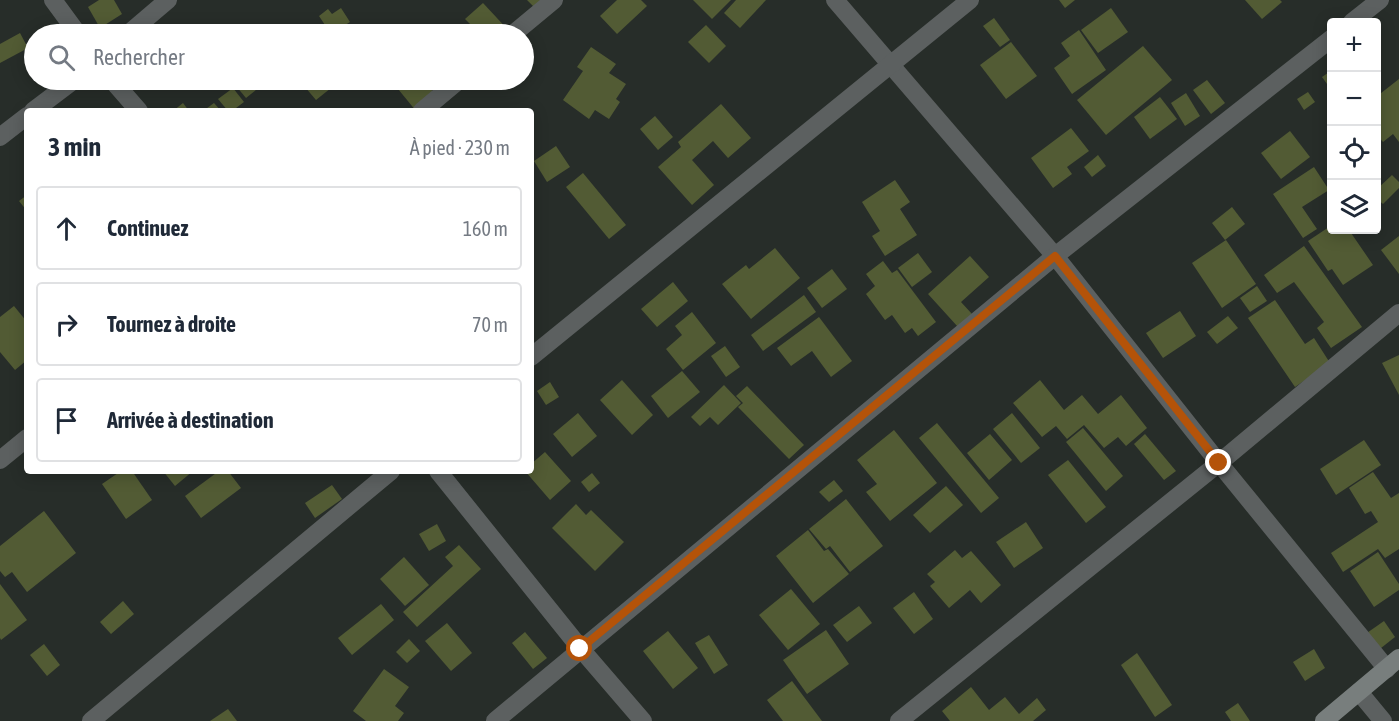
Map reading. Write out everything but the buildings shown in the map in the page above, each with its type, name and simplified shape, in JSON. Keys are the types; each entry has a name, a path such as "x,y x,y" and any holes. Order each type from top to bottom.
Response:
{"street":[{"path":"52,0 70,24"},
{"path":"140,24 168,0"},
{"path":"525,24 554,0"},
{"path":"835,0 1055,256 1219,463 1393,663 1324,721"},
{"path":"534,355 970,0"},
{"path":"1357,18 1380,0"},
{"path":"495,721 1055,256 1327,42"},
{"path":"37,108 61,90"},
{"path":"121,90 136,108"},
{"path":"426,108 447,90"},
{"path":"0,137 24,118"},
{"path":"899,721 1219,463 1399,313"},
{"path":"0,460 24,440"},
{"path":"91,721 387,474"},
{"path":"440,474 580,649 643,721"},
{"path":"1359,692 1383,721"}],"route":[{"path":"580,649 1055,256 1219,463"}]}
